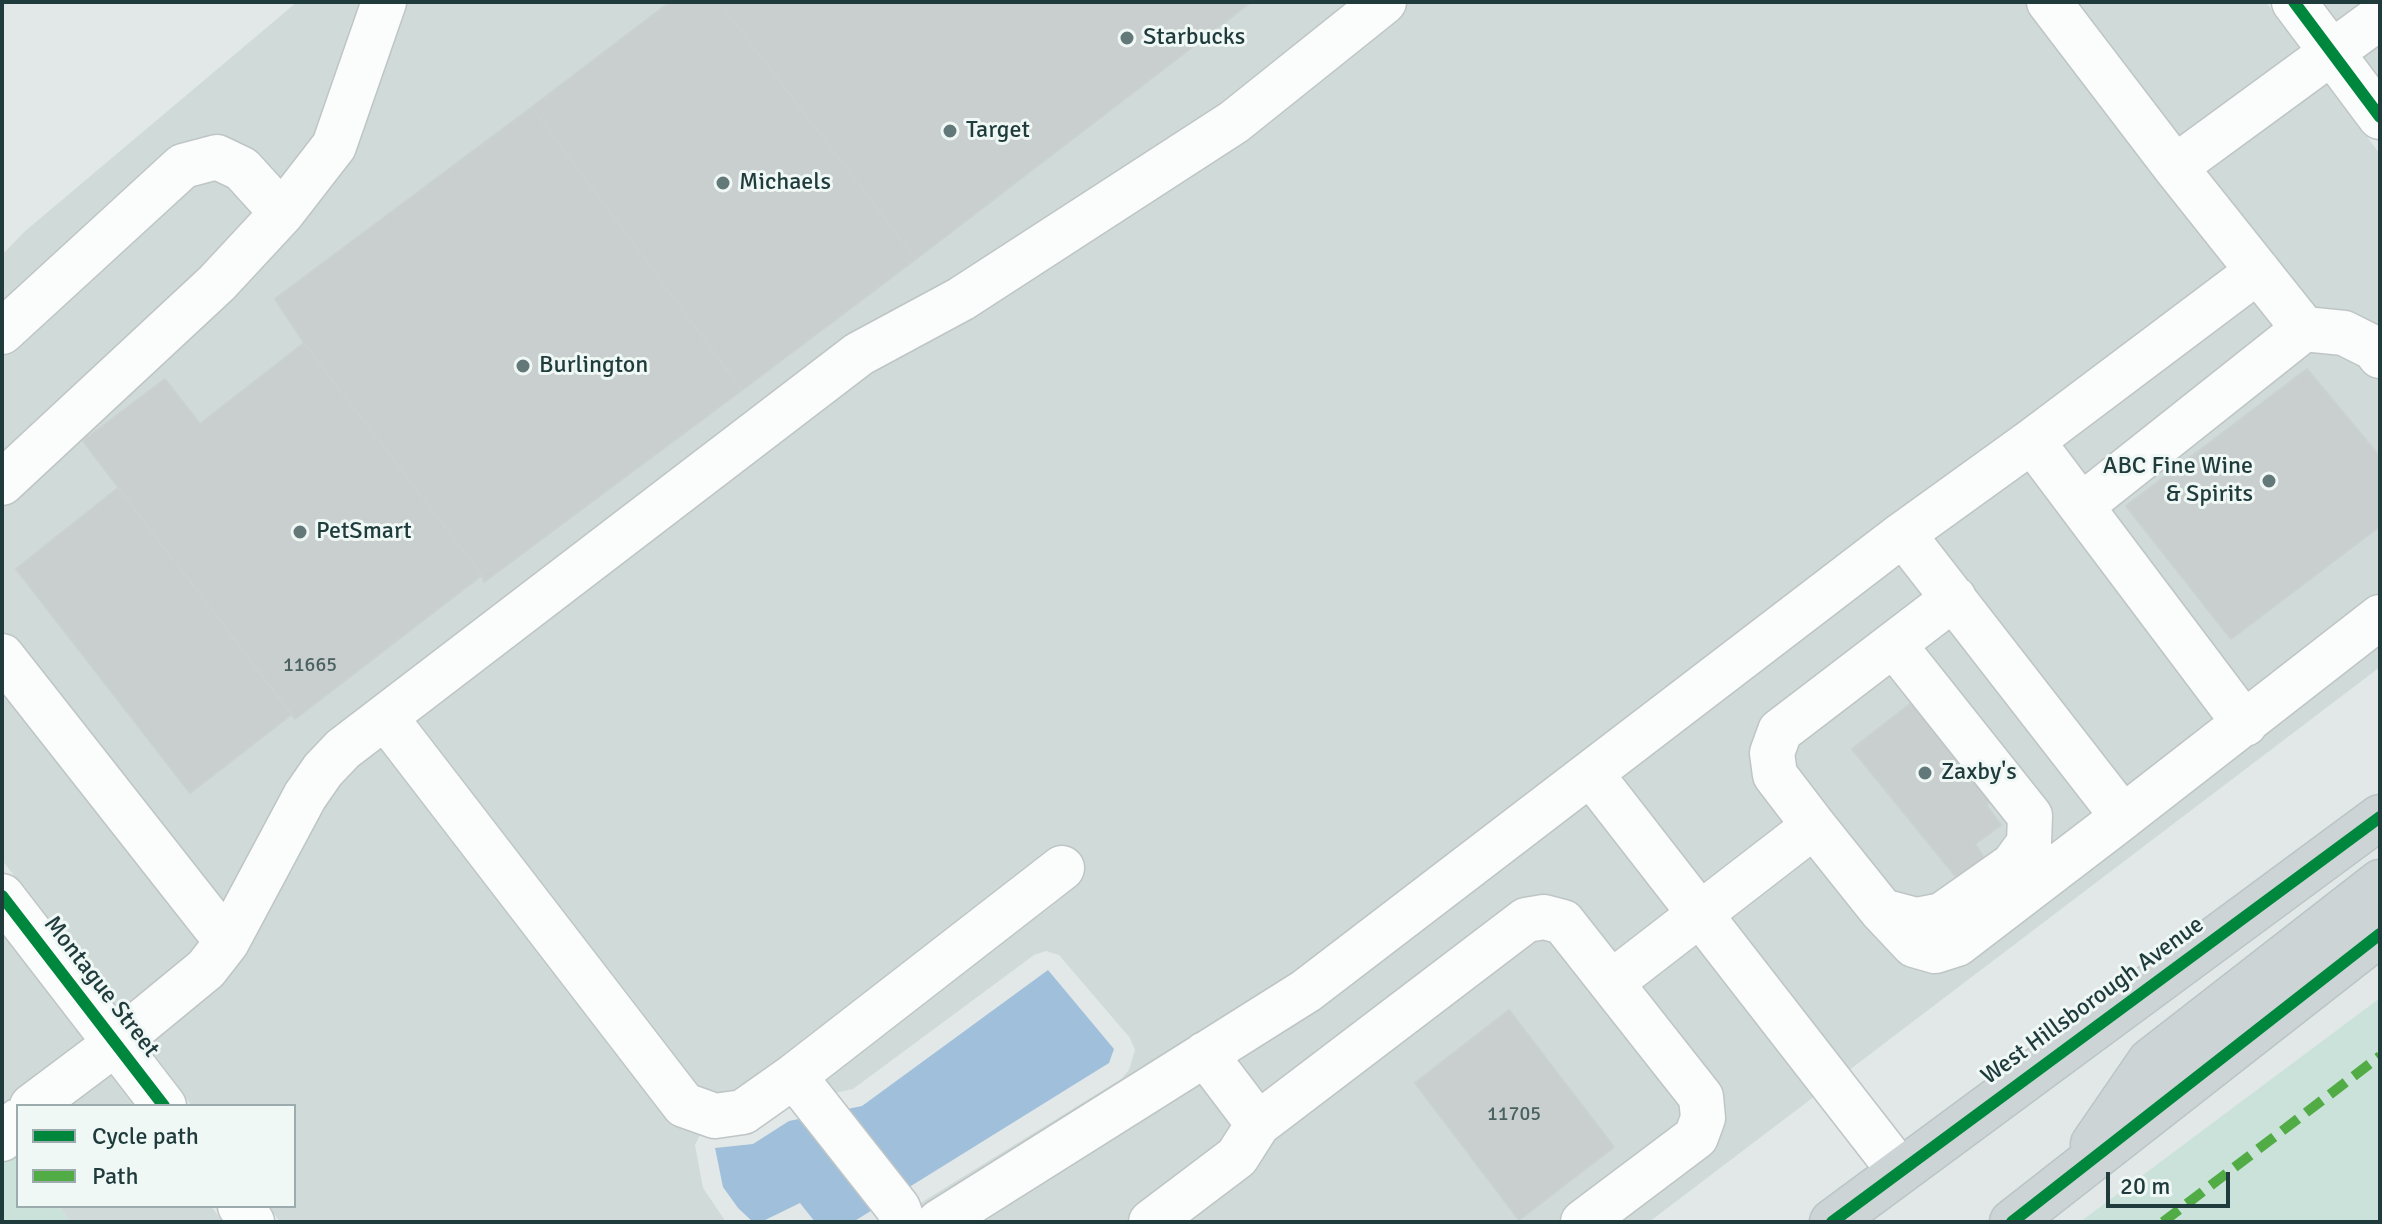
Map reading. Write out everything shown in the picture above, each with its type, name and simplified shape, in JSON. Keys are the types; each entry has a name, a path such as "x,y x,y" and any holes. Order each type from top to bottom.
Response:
{"main road":[{"name":"West Hillsborough Avenue","path":"1832,1222 2380,817"},
{"path":"2069,1179 2150,1061 2380,882"},
{"path":"2012,1222 2380,934"}],"street":[{"path":"2,483 217,283 282,213 334,146 384,2"},
{"path":"35,1104 116,1043 206,969 227,942 305,796 343,749 859,354 961,299 1234,122 1384,2"},
{"path":"2049,2 2304,329"},
{"path":"2294,2 2380,117"},
{"path":"2175,167 2380,17"},
{"path":"2,332 183,166 217,157 242,169 282,213"},
{"path":"939,1222 1306,991 1903,534 2258,271"},
{"path":"2081,506 2304,329 2344,333 2374,348 2380,356"},
{"path":"2032,441 2245,724"},
{"path":"1903,534 2123,817"},
{"path":"1954,598 1780,731 1772,753 1775,775 1882,911 1914,945 1935,951 1957,944 2380,617"},
{"path":"1882,911 1916,920 1942,915 2013,865 2029,843 2030,816 1894,645"},
{"path":"2,656 227,942"},
{"path":"385,717 684,1105 715,1116 743,1112 803,1088 1062,868"},
{"path":"1591,774 1899,1170"},
{"path":"1612,982 1814,826"},
{"name":"Montague Street","path":"2,896 162,1104"},
{"path":"1151,1222 1237,1157 1258,1124 1526,920 1544,917 1563,922 1701,1097 1703,1118 1696,1137 1583,1222"},
{"path":"1205,1054 1258,1124"},
{"path":"803,1088 901,1215"},
{"path":"2,1139 16,1123"}],"shaded area":[{"path":"297,2 2266,2 2380,154 2380,667 1649,1222 890,1222 1121,1079 1129,1070 1135,1050 1130,1038 1059,955 1046,951 1034,955 853,1089 784,1104 700,1135 695,1145 703,1188 726,1222 280,1222 270,1208 296,1208 296,1104 190,1104 2,860 2,255 24,232"},
{"path":"2322,2 2380,2 2380,80"},
{"path":"2,932 134,1104 16,1104 16,1128 2,1104"},
{"path":"61,1208 212,1208 223,1222 69,1222"}],"green space":[{"path":"2380,998 2380,1222 2080,1222"},
{"path":"2,1104 16,1128 16,1208 61,1208 69,1222 2,1222"}],"water":[{"path":"1048,970 1114,1049 1109,1063 853,1222 815,1222 800,1203 761,1222 753,1222 738,1208 723,1187 715,1148 753,1144 789,1121 862,1106"}],"building":[{"name":"Michaels","path":"670,2 719,2 916,259 742,390 532,107"},
{"name":"Target","path":"719,2 1251,2 916,259"},
{"name":"Burlington","path":"532,107 742,390 484,582 482,575 304,343 275,299"},
{"name":"PetSmart","path":"304,343 482,575 295,719 83,441 165,379 200,424"},
{"name":"ABC Fine Wine & Spirits","path":"2307,369 2380,457 2380,526 2231,639 2126,506"},
{"path":"118,488 292,714 190,793 16,569"},
{"name":"Zaxby's","path":"1919,697 1999,797 1986,805 2001,825 1975,844 1984,858 1957,878 1852,749"},
{"path":"1509,1010 1614,1147 1519,1220 1415,1083"}],"marked path":[{"path":"2163,1222 2380,1056"}],"cycle path":[{"path":"2294,2 2380,117"},
{"path":"1832,1222 2380,817"},
{"path":"2,896 162,1104"},
{"path":"2012,1222 2380,934"}],"place":[{"name":"Starbucks","path":"1127,38"},
{"name":"Target","path":"950,131"},
{"name":"Michaels","path":"723,183"},
{"name":"Burlington","path":"523,366"},
{"name":"ABC Fine Wine & Spirits","path":"2269,481"},
{"name":"PetSmart","path":"300,532"},
{"name":"Zaxby's","path":"1925,773"}]}
